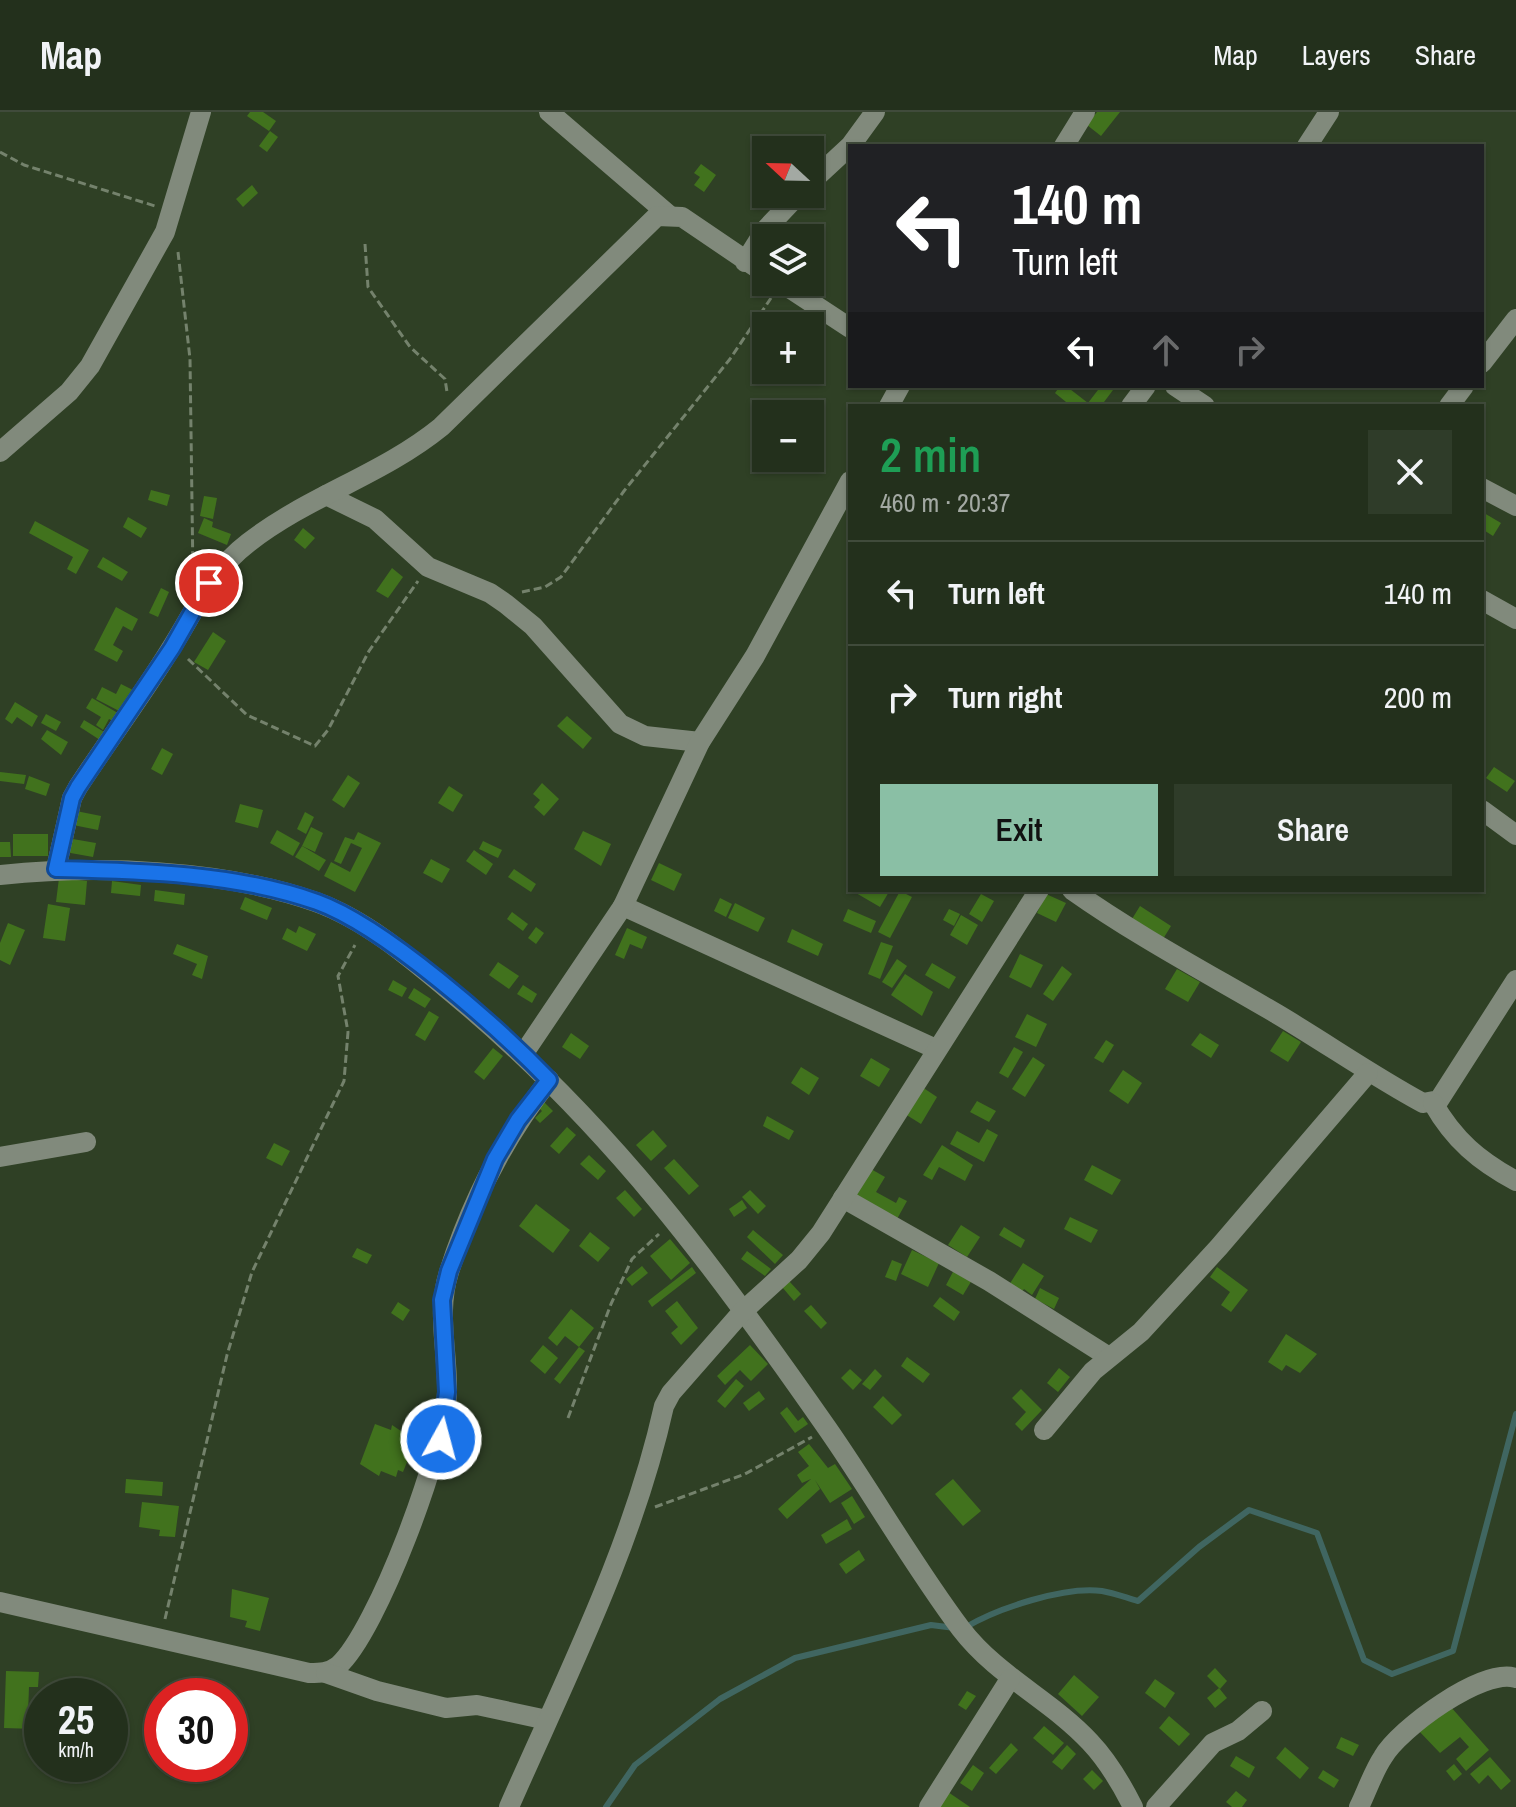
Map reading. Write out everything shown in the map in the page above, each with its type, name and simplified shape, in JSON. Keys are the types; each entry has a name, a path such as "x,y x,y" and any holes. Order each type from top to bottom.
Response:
{"street":[{"path":"0,452 69,392 90,366 165,232 201,112"},
{"path":"549,112 669,215"},
{"path":"852,144 875,112"},
{"path":"1071,144 1085,112"},
{"path":"1308,144 1329,112"},
{"path":"824,170 848,148"},
{"path":"745,262 765,230 786,208"},
{"path":"56,869 72,798 172,648 195,602 222,564 304,505 414,448 441,427 657,216 682,217 752,267"},
{"path":"796,296 848,327"},
{"path":"1484,360 1516,319"},
{"path":"1178,388 1202,404"},
{"path":"524,1053 623,906 700,742 755,656 848,485"},
{"path":"1484,489 1516,506"},
{"path":"326,495 375,519 428,567 490,593 533,626 620,724 645,736 700,742"},
{"path":"1484,601 1516,619"},
{"path":"1484,811 1516,835"},
{"path":"0,875 56,869 180,876 257,885 318,903 365,928 524,1053 607,1137 676,1219 827,1427 961,1629 1010,1679 1091,1744 1133,1807"},
{"path":"509,1807 565,1684 633,1516 664,1406 742,1312 799,1260 843,1198 1038,892"},
{"path":"1075,892 1128,929 1423,1103 1439,1100 1516,980"},
{"path":"623,906 936,1049"},
{"path":"1044,1430 1109,1357 1141,1332 1219,1247 1368,1073"},
{"path":"326,1673 344,1659 357,1642 414,1517 441,1439 447,1392 442,1300 449,1271 495,1159 518,1120 549,1080"},
{"path":"1433,1103 1450,1133 1471,1153 1516,1181"},
{"path":"0,1157 86,1142"},
{"path":"843,1198 989,1281 1109,1357"},
{"path":"0,1602 309,1673 326,1673 377,1691 446,1708 477,1705 547,1720"},
{"path":"1359,1807 1383,1755 1404,1733 1448,1700 1474,1686 1495,1679 1516,1678"},
{"path":"929,1807 1010,1679"},
{"path":"1156,1807 1213,1743 1238,1731 1262,1711"}],"path":[{"path":"0,152 24,165 172,212 189,343 194,480 190,536 195,602"},
{"path":"365,244 368,287 410,347 445,379 447,396"},
{"path":"490,593 532,591 561,577 624,491 730,359 766,309 769,296"},
{"path":"172,648 200,667 247,715 315,746 328,730 369,651 428,567"},
{"path":"160,1638 227,1355 252,1272 344,1081 348,1032 338,976 365,928"},
{"path":"568,1418 611,1304 632,1259 676,1219"},
{"path":"633,1516 687,1492 745,1474 827,1427"}],"building":[{"path":"250,112 263,112 276,121 269,131 247,116"},
{"path":"1097,112 1120,112 1101,136 1087,125"},
{"path":"270,131 278,137 267,152 259,146"},
{"path":"701,164 716,175 704,192 694,185 700,177 694,173"},
{"path":"252,185 258,193 243,207 236,199"},
{"path":"1059,388 1069,388 1088,403 1099,388 1114,388 1102,404 1069,404 1055,393"},
{"path":"151,490 170,495 167,506 148,500"},
{"path":"204,496 217,498 213,519 200,516"},
{"path":"1484,513 1501,523 1493,536 1484,530"},
{"path":"128,517 147,528 141,538 123,527"},
{"path":"204,518 213,522 212,527 231,534 227,545 198,533"},
{"path":"35,521 89,550 76,574 67,569 73,557 29,533"},
{"path":"303,528 315,538 305,549 294,540"},
{"path":"103,557 128,572 122,581 97,567"},
{"path":"392,568 403,577 388,598 376,591"},
{"path":"161,588 169,592 158,617 149,613"},
{"path":"116,607 138,619 132,631 123,626 113,645 123,651 117,662 94,650"},
{"path":"213,632 226,641 208,670 194,662"},
{"path":"121,684 135,691 123,713 96,699 102,687 116,694"},
{"path":"92,698 123,716 119,724 109,719 103,730 96,725 101,717 86,708"},
{"path":"15,702 38,716 32,727 17,717 12,724 5,719"},
{"path":"46,714 61,722 56,731 41,723"},
{"path":"567,716 592,738 583,749 557,726"},
{"path":"84,720 111,736 106,744 80,727"},
{"path":"47,730 68,742 61,755 41,739"},
{"path":"162,748 173,754 162,775 151,769"},
{"path":"1494,767 1515,781 1507,792 1486,778"},
{"path":"0,772 26,775 24,784 0,781"},
{"path":"348,775 360,783 344,808 332,800"},
{"path":"29,776 50,784 46,796 25,789"},
{"path":"542,783 559,799 544,816 534,807 540,800 533,794"},
{"path":"449,786 463,795 453,812 438,803"},
{"path":"240,804 263,810 258,828 235,822"},
{"path":"76,811 101,816 98,830 73,825"},
{"path":"305,812 314,817 306,834 297,829"},
{"path":"311,827 323,833 315,852 302,846"},
{"path":"277,830 300,843 293,856 270,843"},
{"path":"583,831 611,844 601,866 574,849"},
{"path":"358,832 381,843 355,892 324,876 331,862 350,872 362,848 351,843 341,864 334,861 345,837 354,840"},
{"path":"13,834 48,834 48,856 13,856"},
{"path":"67,838 96,843 93,857 65,852"},
{"path":"483,841 502,850 498,858 479,849"},
{"path":"0,842 10,842 11,857 0,857"},
{"path":"302,846 326,860 319,871 295,857"},
{"path":"474,850 493,864 486,875 466,861"},
{"path":"431,859 450,869 442,883 423,873"},
{"path":"659,863 682,874 674,891 651,880"},
{"path":"514,869 536,884 531,892 508,877"},
{"path":"59,878 87,881 85,905 56,902"},
{"path":"112,881 141,885 140,896 111,893"},
{"path":"155,890 185,894 184,905 154,901"},
{"path":"857,892 889,892 880,907"},
{"path":"899,892 912,897 890,938 878,932"},
{"path":"981,894 994,901 982,922 969,914"},
{"path":"1046,894 1066,903 1056,922 1037,913"},
{"path":"245,897 272,908 267,920 240,909"},
{"path":"720,898 732,904 726,917 714,911"},
{"path":"735,903 765,918 758,932 728,918"},
{"path":"48,904 70,908 65,941 43,938"},
{"path":"1140,906 1171,926 1163,939 1132,919"},
{"path":"848,909 876,921 871,933 843,921"},
{"path":"949,909 960,914 954,926 943,920"},
{"path":"512,912 528,924 523,931 507,919"},
{"path":"961,915 978,925 967,945 950,935"},
{"path":"8,923 25,930 10,965 0,960 0,943"},
{"path":"299,926 316,934 307,951 282,939 287,928 296,933"},
{"path":"536,927 544,933 536,944 528,938"},
{"path":"627,928 647,937 642,949 630,944 624,959 615,955"},
{"path":"792,929 823,944 818,956 787,942"},
{"path":"881,942 893,946 880,979 868,974"},
{"path":"177,944 208,956 202,979 192,975 197,964 173,954"},
{"path":"1020,954 1043,965 1031,988 1009,977"},
{"path":"897,959 907,966 892,988 882,982"},
{"path":"498,962 519,976 509,989 489,975"},
{"path":"932,963 956,977 949,989 925,975"},
{"path":"1062,966 1072,974 1053,1001 1043,994"},
{"path":"1177,969 1200,982 1188,1002 1165,989"},
{"path":"905,974 933,992 922,1016 891,995"},
{"path":"393,980 407,988 402,997 388,990"},
{"path":"523,985 537,994 532,1003 517,994"},
{"path":"414,988 431,999 425,1008 408,998"},
{"path":"429,1011 439,1017 425,1041 415,1035"},
{"path":"1027,1014 1047,1024 1036,1047 1015,1037"},
{"path":"1283,1031 1301,1042 1288,1062 1270,1051"},
{"path":"571,1033 589,1046 580,1059 562,1047"},
{"path":"1200,1033 1219,1045 1211,1058 1191,1045"},
{"path":"1106,1040 1114,1045 1103,1063 1094,1058"},
{"path":"1014,1047 1023,1052 1008,1078 999,1073"},
{"path":"493,1048 503,1056 484,1080 474,1072"},
{"path":"1033,1057 1045,1065 1025,1097 1012,1089"},
{"path":"871,1058 890,1069 879,1087 860,1076"},
{"path":"801,1067 819,1078 809,1095 791,1083"},
{"path":"1123,1070 1142,1083 1128,1104 1109,1091"},
{"path":"922,1087 937,1097 921,1124 905,1114"},
{"path":"542,1100 553,1111 540,1123 535,1118 542,1111 536,1105"},
{"path":"977,1101 996,1111 989,1122 970,1112"},
{"path":"767,1116 794,1131 789,1140 763,1126"},
{"path":"567,1127 576,1135 559,1154 550,1146"},
{"path":"987,1129 998,1135 984,1162 950,1144 957,1131 979,1143"},
{"path":"653,1130 667,1146 651,1161 636,1145"},
{"path":"274,1143 290,1151 282,1166 266,1158"},
{"path":"942,1145 973,1165 965,1181 939,1167 932,1180 923,1175"},
{"path":"589,1155 606,1171 598,1180 580,1164"},
{"path":"674,1159 699,1186 689,1195 664,1168"},
{"path":"1092,1165 1121,1180 1112,1195 1084,1180"},
{"path":"871,1169 885,1177 876,1192 896,1203 899,1197 907,1201 897,1219 856,1196"},
{"path":"625,1190 642,1209 634,1217 616,1198"},
{"path":"750,1190 766,1206 758,1214 742,1197"},
{"path":"742,1200 747,1208 734,1217 729,1209"},
{"path":"536,1204 570,1230 553,1253 519,1226"},
{"path":"1070,1217 1098,1230 1091,1243 1064,1229"},
{"path":"961,1225 980,1237 967,1257 948,1245"},
{"path":"1004,1227 1025,1240 1021,1248 999,1235"},
{"path":"753,1230 783,1255 775,1264 747,1237"},
{"path":"590,1232 610,1248 598,1262 579,1246"},
{"path":"670,1239 690,1263 671,1280 650,1256"},
{"path":"357,1248 372,1255 367,1264 352,1257"},
{"path":"912,1250 939,1263 928,1287 901,1274"},
{"path":"747,1251 771,1269 765,1276 741,1259"},
{"path":"892,1260 902,1264 896,1281 885,1277"},
{"path":"1023,1263 1044,1276 1032,1295 1024,1289 1021,1293 1009,1285"},
{"path":"642,1266 648,1273 632,1286 626,1279"},
{"path":"692,1267 696,1273 652,1307 648,1301"},
{"path":"1217,1267 1248,1290 1231,1312 1221,1305 1230,1292 1210,1277"},
{"path":"954,1270 972,1280 963,1295 946,1285"},
{"path":"789,1281 801,1294 794,1301 782,1287"},
{"path":"1040,1288 1059,1298 1054,1309 1035,1299"},
{"path":"940,1297 960,1312 954,1321 933,1306"},
{"path":"677,1301 698,1328 681,1345 671,1333 678,1327 665,1311"},
{"path":"398,1302 410,1310 403,1321 391,1313"},
{"path":"811,1305 827,1323 821,1329 804,1311"},
{"path":"571,1309 594,1328 579,1347 565,1336 557,1346 548,1338"},
{"path":"1286,1334 1317,1354 1300,1373 1286,1365 1282,1371 1268,1362"},
{"path":"543,1345 558,1358 545,1374 530,1361"},
{"path":"750,1345 768,1364 751,1381 740,1370 725,1385 717,1376"},
{"path":"579,1347 585,1351 560,1384 554,1379"},
{"path":"907,1357 930,1374 923,1383 901,1366"},
{"path":"1059,1368 1070,1377 1058,1392 1047,1383"},
{"path":"850,1369 862,1380 853,1390 841,1378"},
{"path":"875,1369 882,1376 870,1390 862,1384"},
{"path":"736,1379 744,1386 725,1408 717,1401"},
{"path":"1021,1389 1042,1410 1022,1431 1015,1424 1026,1412 1012,1398"},
{"path":"759,1391 765,1399 749,1411 743,1403"},
{"path":"883,1396 902,1415 892,1425 873,1407"},
{"path":"787,1407 798,1421 803,1417 808,1424 795,1433 780,1413"},
{"path":"375,1424 391,1430 392,1425 410,1437 403,1454 409,1457 403,1472 398,1470 396,1477 381,1471 379,1476 360,1464"},
{"path":"809,1444 828,1468 835,1464 852,1489 830,1503 815,1480 820,1489 787,1519 778,1509 811,1479 802,1483 797,1475 809,1466 798,1452"},
{"path":"126,1479 163,1482 162,1496 125,1493"},
{"path":"953,1479 981,1511 963,1526 935,1494"},
{"path":"852,1496 865,1517 854,1524 841,1503"},
{"path":"142,1502 179,1506 175,1537 159,1536 160,1530 139,1527"},
{"path":"847,1519 852,1529 826,1544 821,1535"},
{"path":"859,1550 865,1560 846,1574 839,1564"},
{"path":"232,1589 269,1598 260,1631 245,1627 247,1621 230,1617"},
{"path":"1215,1668 1227,1681 1220,1689 1207,1676"},
{"path":"6,1671 39,1672 39,1678 24,1678 24,1729 4,1728"},
{"path":"1074,1675 1099,1697 1082,1716 1058,1694"},
{"path":"1155,1679 1175,1693 1165,1708 1145,1693"},
{"path":"1219,1688 1227,1698 1215,1708 1207,1698"},
{"path":"967,1691 976,1696 966,1710 958,1705"},
{"path":"1450,1706 1489,1750 1466,1771 1456,1759 1469,1747 1460,1737 1440,1753 1418,1730"},
{"path":"1169,1716 1190,1734 1179,1746 1159,1728"},
{"path":"1044,1726 1064,1743 1053,1755 1033,1738"},
{"path":"1341,1737 1359,1745 1353,1756 1336,1748"},
{"path":"1011,1743 1018,1750 996,1774 989,1768"},
{"path":"1067,1745 1076,1754 1062,1770 1052,1762"},
{"path":"1285,1747 1309,1768 1300,1779 1276,1758"},
{"path":"1236,1756 1255,1767 1249,1778 1230,1766"},
{"path":"1490,1757 1511,1781 1501,1790 1488,1775 1479,1784 1470,1774"},
{"path":"1454,1764 1462,1774 1454,1781 1446,1771"},
{"path":"973,1765 984,1773 972,1791 960,1783"},
{"path":"1092,1770 1103,1781 1094,1790 1083,1779"},
{"path":"1323,1770 1339,1780 1334,1788 1318,1778"},
{"path":"1236,1791 1247,1800 1242,1807 1232,1807 1226,1802"},
{"path":"948,1792 970,1807 937,1807"}],"waterway":[{"path":"966,1627 1013,1606 1070,1592 1102,1591 1138,1601 1199,1547 1249,1510 1317,1533 1364,1660 1392,1674 1453,1651 1516,1414"},
{"path":"606,1807 635,1765 720,1699 795,1658 931,1625 955,1628"}],"route":[{"path":"209,583 195,602 172,648 72,798 56,869 180,876 257,885 318,903 365,928 434,979 524,1053 549,1080 518,1120 495,1159 449,1271 442,1300 447,1392 441,1439"}]}
